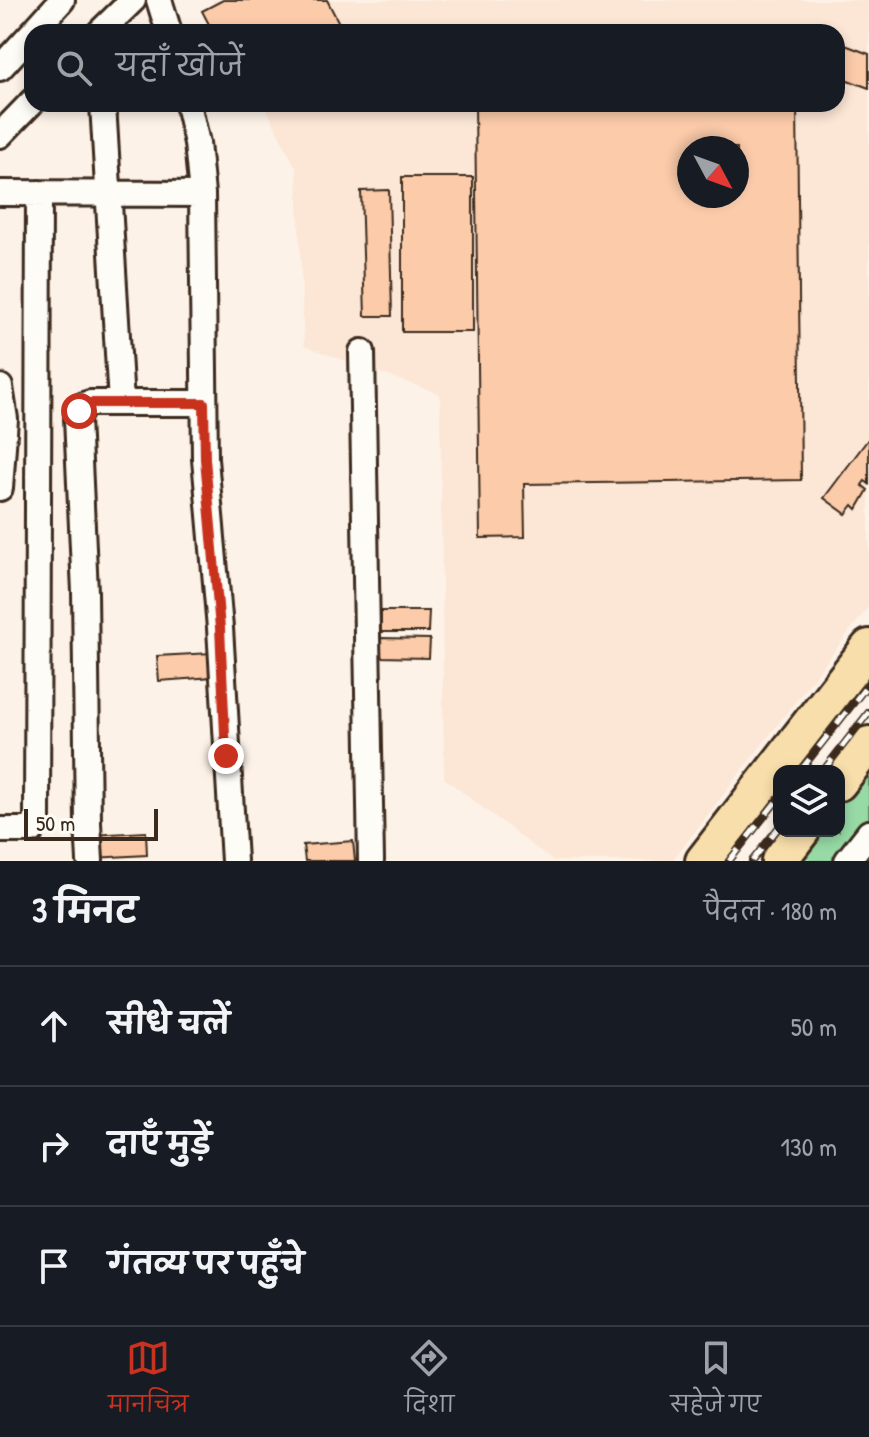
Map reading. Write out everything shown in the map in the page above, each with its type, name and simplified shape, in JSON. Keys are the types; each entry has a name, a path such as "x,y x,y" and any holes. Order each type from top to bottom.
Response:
{"highway":[{"path":"703,861 869,647"},
{"path":"845,775 869,744"},
{"path":"779,861 797,837"}],"street":[{"path":"40,24 62,0"},
{"path":"108,24 133,0"},
{"path":"159,0 166,24"},
{"path":"0,68 24,41"},
{"path":"0,135 24,110"},
{"path":"104,112 121,403"},
{"path":"190,112 197,143 202,194 205,459 220,628 234,861"},
{"path":"0,193 202,194"},
{"path":"0,830 32,830 37,819 39,193"},
{"path":"362,352 371,861"},
{"path":"0,387 5,419 0,488"},
{"path":"90,861 85,592 77,418 84,405 204,403"},
{"path":"847,861 869,833"}],"shaded area":[{"path":"212,0 869,0 869,606 672,861 553,861 444,778 440,394 304,346 297,170 268,112 845,112 845,24 224,24"}],"green space":[{"path":"869,743 869,833 847,861 778,861 796,837 845,837 845,774"}],"building":[{"path":"223,0 327,0 339,24 209,24 202,11"},
{"path":"845,45 869,54 869,88 845,79"},
{"path":"475,112 797,112 801,480 524,484 525,537 480,538"},
{"path":"402,177 473,177 473,332 402,332"},
{"path":"389,190 392,316 365,316 361,191"},
{"path":"869,438 869,484 865,481 862,485 868,490 857,509 853,505 846,514 824,498"},
{"path":"381,611 429,611 428,632 381,632"},
{"path":"380,638 430,639 429,658 379,657"},
{"path":"212,653 213,677 159,681 157,656"},
{"path":"146,832 147,855 93,858 92,835"},
{"path":"353,841 355,861 305,861 303,845"}],"railway":[{"path":"805,765 869,683"},
{"path":"828,765 869,712"},
{"path":"729,861 773,806"},
{"path":"752,861 773,835"}],"route":[{"path":"79,411 90,403 204,403 205,459 220,628 226,756"}]}
